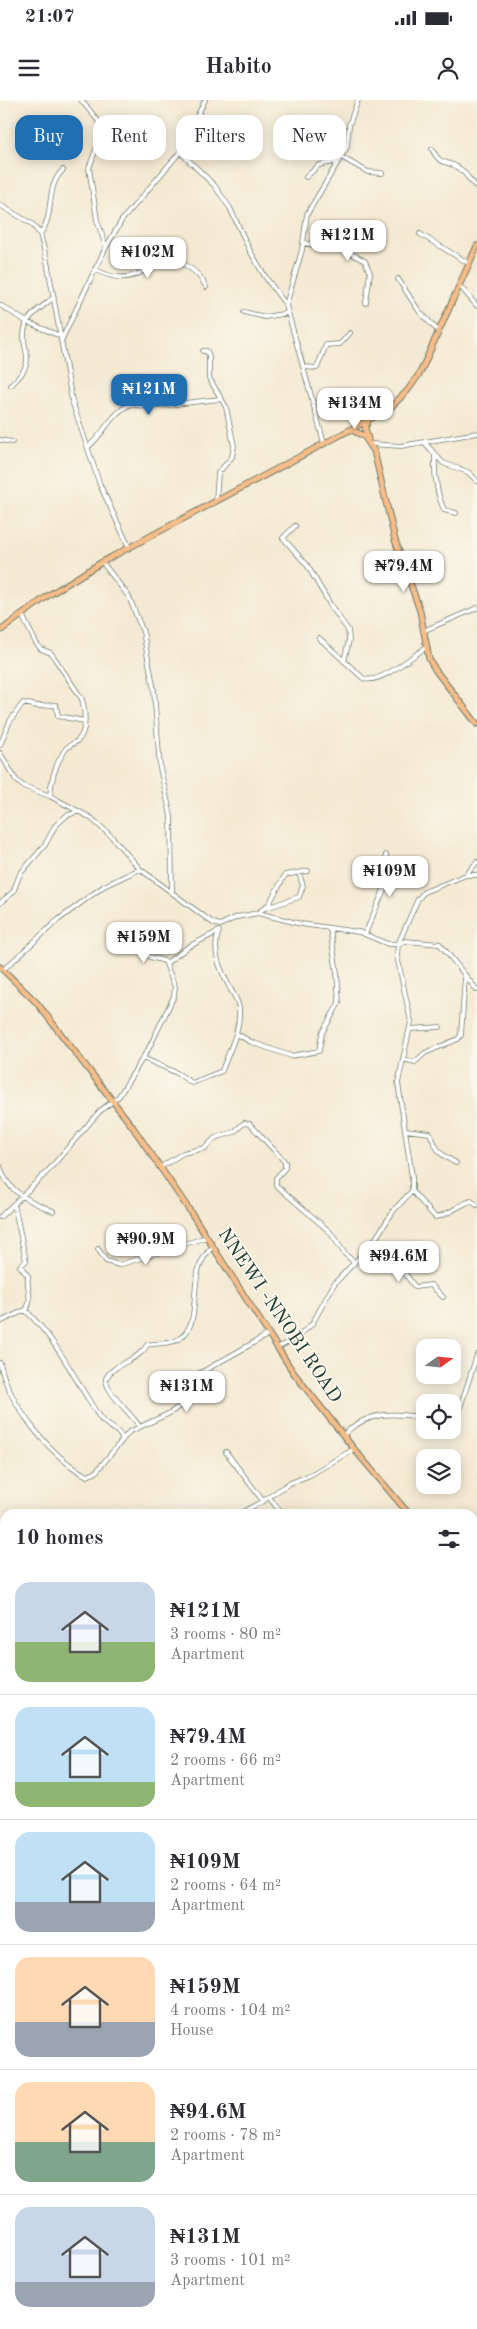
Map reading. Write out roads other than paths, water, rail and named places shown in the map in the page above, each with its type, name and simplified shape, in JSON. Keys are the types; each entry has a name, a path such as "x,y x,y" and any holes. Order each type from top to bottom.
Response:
{"main road":[{"path":"0,631 49,595 102,562 389,410 408,390 426,362 477,246"},
{"path":"368,421 365,428 376,456 395,540 416,597 425,648 436,672 477,724"},
{"path":"352,430 358,431 369,442"},
{"name":"NNEWI -NNOBI ROAD","path":"2,968 37,1003 113,1102 161,1167 293,1372 343,1436 405,1509"}],"street":[{"path":"81,100 104,128 89,168 97,220 106,247"},
{"path":"198,115 205,100"},
{"path":"346,148 349,125 358,100"},
{"path":"432,149 442,163 458,167 477,187"},
{"path":"61,341 106,247 130,209 176,157"},
{"path":"188,160 214,184 230,208 250,251 266,278 286,305 324,443"},
{"path":"306,177 319,165 336,160"},
{"path":"286,305 304,243 307,214 339,160"},
{"path":"342,160 368,172 382,173"},
{"path":"40,234 47,222 54,180 63,170"},
{"path":"0,205 32,224 40,234 54,298 72,401 111,512 130,548"},
{"path":"420,234 468,263"},
{"path":"304,243 346,251 365,261 370,273 366,303"},
{"path":"95,269 108,276 121,278 146,270 155,262 162,260 188,266 198,272 206,287"},
{"path":"398,279 419,311 439,332"},
{"path":"459,285 477,306"},
{"path":"12,385 25,371 28,361 25,330 27,322 54,298"},
{"path":"0,305 27,322 60,336"},
{"path":"244,312 265,317 288,313"},
{"path":"304,367 317,368 326,345 340,344 350,334"},
{"path":"203,351 208,353 209,378 226,407 231,420 234,451 232,457 218,472 216,501"},
{"path":"88,447 100,438 112,418 131,404 149,407 220,399"},
{"path":"369,442 401,446 477,433"},
{"path":"0,440 12,442"},
{"path":"425,443 444,463 468,472 477,481"},
{"path":"435,455 434,477 442,505 444,510 456,513"},
{"path":"296,526 283,538 307,565 331,606 348,630 349,640 344,661"},
{"path":"102,562 129,597 143,632 154,690 160,768 171,816 172,892"},
{"path":"423,631 477,608"},
{"path":"22,615 36,643 41,649 51,653 82,699 84,721 82,737 65,749 54,771 50,796"},
{"path":"319,638 368,681 384,676 425,648"},
{"path":"0,745 10,721 23,703 38,706 56,705 60,717 84,721"},
{"path":"0,753 16,780 23,786 50,796 80,811 110,834 140,869 213,924 225,924"},
{"path":"0,903 12,892 20,874 45,845 55,826 66,816 80,811"},
{"path":"365,934 386,885 386,855"},
{"path":"466,875 477,862"},
{"path":"2,968 52,924 83,901 104,886 140,869"},
{"path":"264,909 276,895 285,875 308,871"},
{"path":"0,1216 47,1172 86,1126 119,1096 143,1058 175,991 166,964 188,948 219,931 225,924 237,917 258,913 264,909 299,897 303,886 299,873"},
{"path":"477,875 466,875 424,892 418,899 398,944 397,956 410,1010 411,1030 398,1084 412,1191 435,1217 471,1201 477,1205"},
{"path":"258,913 330,929 365,934 388,944 398,944 405,941 442,946 477,990"},
{"path":"237,1034 251,1042 291,1056 319,1051 322,1033 339,1003 338,979 330,929"},
{"path":"143,1058 177,1073 192,1083 222,1071 233,1039 237,1034 238,1003 218,965 215,951 219,931"},
{"path":"133,942 150,957 168,962"},
{"path":"403,1059 415,1062 425,1053 461,1036 465,977"},
{"path":"411,1030 440,1027"},
{"path":"161,1167 183,1153 205,1148 215,1138 234,1132 246,1123 285,1162 285,1168 276,1178 276,1185 330,1232 345,1254 354,1262"},
{"path":"405,1130 430,1133 435,1148 439,1153 456,1163"},
{"path":"0,1166 1,1171 21,1198 53,1211"},
{"path":"277,1348 296,1338 312,1324 328,1293 372,1244 394,1210 412,1191"},
{"path":"0,1322 25,1310 31,1296 26,1287 28,1276 20,1266 26,1261 14,1204"},
{"path":"98,1249 106,1261 119,1265 207,1238"},
{"path":"372,1244 400,1267 415,1287 432,1285 443,1297"},
{"path":"139,1426 129,1411 109,1390 105,1382 106,1378 117,1368 144,1351 148,1345 177,1340 188,1330 193,1319 200,1261 204,1254 213,1247"},
{"path":"25,1310 60,1350 102,1420 117,1430 122,1438"},
{"path":"0,1363 1,1371 16,1403 29,1421 53,1450 88,1476 95,1473 122,1438 139,1426 170,1413 188,1400 193,1393 194,1379 198,1374 269,1334"},
{"path":"461,1406 477,1355"},
{"path":"343,1436 360,1421 379,1415 409,1414 416,1416"},
{"path":"249,1509 263,1502 288,1484 354,1449"},
{"path":"226,1452 263,1502"},
{"path":"269,1497 278,1509"}]}
